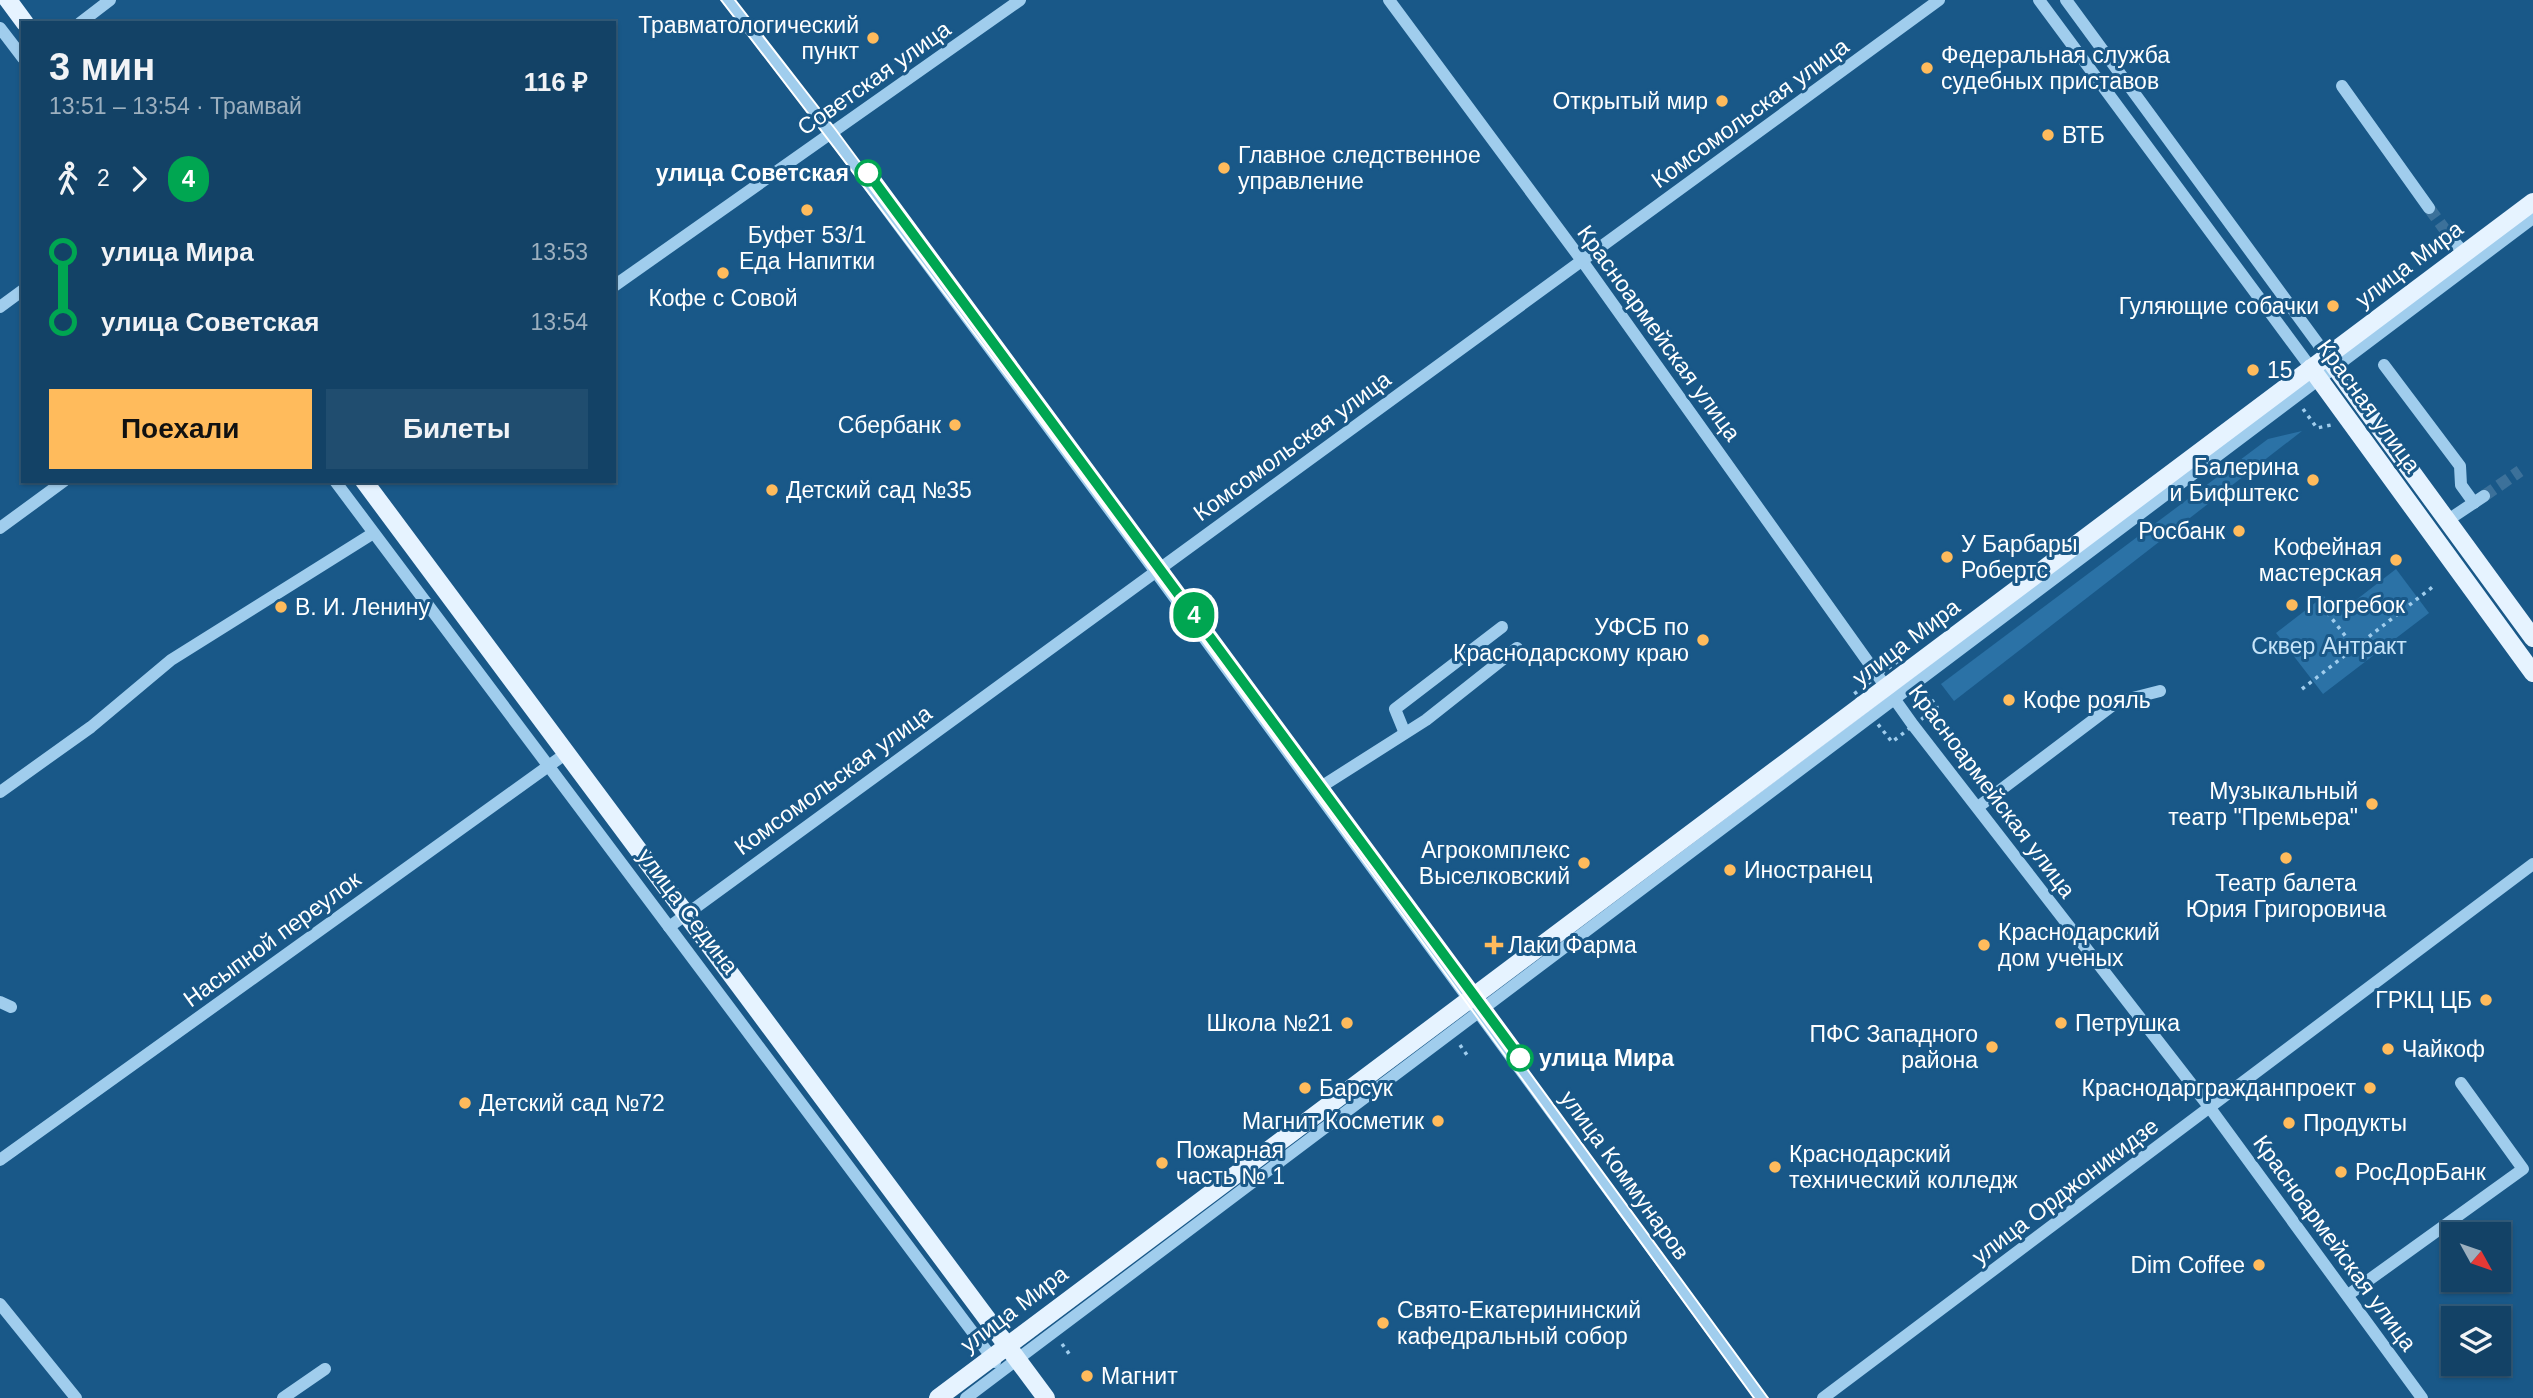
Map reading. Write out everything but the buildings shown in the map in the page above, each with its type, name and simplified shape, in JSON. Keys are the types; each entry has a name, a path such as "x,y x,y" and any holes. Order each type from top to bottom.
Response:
{"main road":[{"path":"8,0 24,21"},
{"name":"улица Мира","path":"937,1398 997,1364 1475,1006 2315,373 2464,253 2533,202"},
{"name":"Красная улица","path":"2331,360 2533,638"},
{"name":"Красная улица","path":"2315,373 2533,674"},
{"name":"улица Седина","path":"366,483 1046,1398"}],"street":[{"path":"83,21 110,0"},
{"name":"улица Коммунаров","path":"728,0 831,134 1317,790 1761,1398"},
{"name":"Советская улица","path":"616,285 1020,0"},
{"name":"Красноармейская улица","path":"1389,0 1583,262 1890,693 2210,1108 2422,1398"},
{"name":"Комсомольская улица","path":"669,927 1939,0"},
{"name":"Красная улица","path":"2039,0 2315,373"},
{"name":"Красная улица","path":"2066,0 2331,360"},
{"path":"0,28 21,55"},
{"path":"2342,86 2429,208"},
{"name":"улица Мира","path":"2331,360 2533,218"},
{"path":"2451,237 2464,253"},
{"path":"0,307 21,291"},
{"path":"2384,365 2460,466 2461,485 2479,500 2448,520"},
{"path":"0,528 61,483"},
{"name":"улица Седина","path":"336,483 372,534 550,766 997,1364"},
{"path":"0,792 91,727 171,660 372,534"},
{"path":"1404,731 1395,709 1502,627"},
{"path":"1317,790 1426,719 1517,648"},
{"path":"1978,807 2117,702 2160,691"},
{"name":"Насыпной переулок","path":"0,1160 568,752"},
{"name":"улица Орджоникидзе","path":"1823,1398 2533,864"},
{"path":"2348,1295 2523,1169 2460,1083"},
{"path":"0,1304 76,1398"},
{"name":"улица Мира","path":"966,1398 997,1364"},
{"path":"283,1398 325,1369"}],"path":[{"path":"2317,428 2351,422"},
{"path":"2302,688 2435,585"},
{"path":"2322,606 2354,647"}],"green space":[{"path":"2302,431 1954,701 1941,684 2268,439"},
{"name":"Сквер Антракт","path":"2396,569 2429,613 2323,694 2276,633 2324,596 2338,614"}],"tunnel":[{"path":"2429,208 2451,238"},
{"path":"2484,496 2520,471"}],"tram line":[{"path":"721,0 1114,520 1754,1398"},
{"path":"735,0 836,130 1153,558 1768,1398"},
{"name":"4","path":"868,173 1520,1058"}],"place":[{"name":"Травматологический пункт","path":"873,38"},
{"name":"Федеральная служба судебных приставов","path":"1927,68"},
{"name":"Открытый мир","path":"1722,101"},
{"name":"ВТБ","path":"2048,135"},
{"name":"Главное следственное управление","path":"1224,168"},
{"name":"улица Советская","path":"868,173"},
{"name":"Буфет 53/1 Еда Напитки","path":"807,210"},
{"name":"Кофе с Совой","path":"723,273"},
{"name":"Гуляющие собачки","path":"2333,306"},
{"name":"15","path":"2253,370"},
{"name":"Сбербанк","path":"955,425"},
{"name":"Балерина и Бифштекс","path":"2313,480"},
{"name":"Детский сад №35","path":"772,490"},
{"name":"Росбанк","path":"2239,531"},
{"name":"У Барбары Робертс","path":"1947,557"},
{"name":"Кофейная мастерская","path":"2396,560"},
{"name":"Погребок","path":"2292,605"},
{"name":"В. И. Ленину","path":"281,607"},
{"name":"УФСБ по Краснодарскому краю","path":"1703,640"},
{"name":"Кофе рояль","path":"2009,700"},
{"name":"Музыкальный театр \"Премьера\"","path":"2372,804"},
{"name":"Театр балета Юрия Григоровича","path":"2286,858"},
{"name":"Агрокомплекс Выселковский","path":"1584,863"},
{"name":"Иностранец","path":"1730,870"},
{"name":"Лаки Фарма","path":"1494,945"},
{"name":"Краснодарский дом ученых","path":"1984,945"},
{"name":"ГРКЦ ЦБ","path":"2486,1000"},
{"name":"Школа №21","path":"1347,1023"},
{"name":"Петрушка","path":"2061,1023"},
{"name":"ПФС Западного района","path":"1992,1047"},
{"name":"Чайкоф","path":"2388,1049"},
{"name":"улица Мира","path":"1520,1058"},
{"name":"Барсук","path":"1305,1088"},
{"name":"Краснодаргражданпроект","path":"2370,1088"},
{"name":"Детский сад №72","path":"465,1103"},
{"name":"Магнит Косметик","path":"1438,1121"},
{"name":"Продукты","path":"2289,1123"},
{"name":"Пожарная часть № 1","path":"1162,1163"},
{"name":"Краснодарский технический колледж","path":"1775,1167"},
{"name":"РосДорБанк","path":"2341,1172"},
{"name":"Dim Coffee","path":"2259,1265"},
{"name":"Свято-Екатерининский кафедральный собор","path":"1383,1323"},
{"name":"Магнит","path":"1087,1376"}]}
